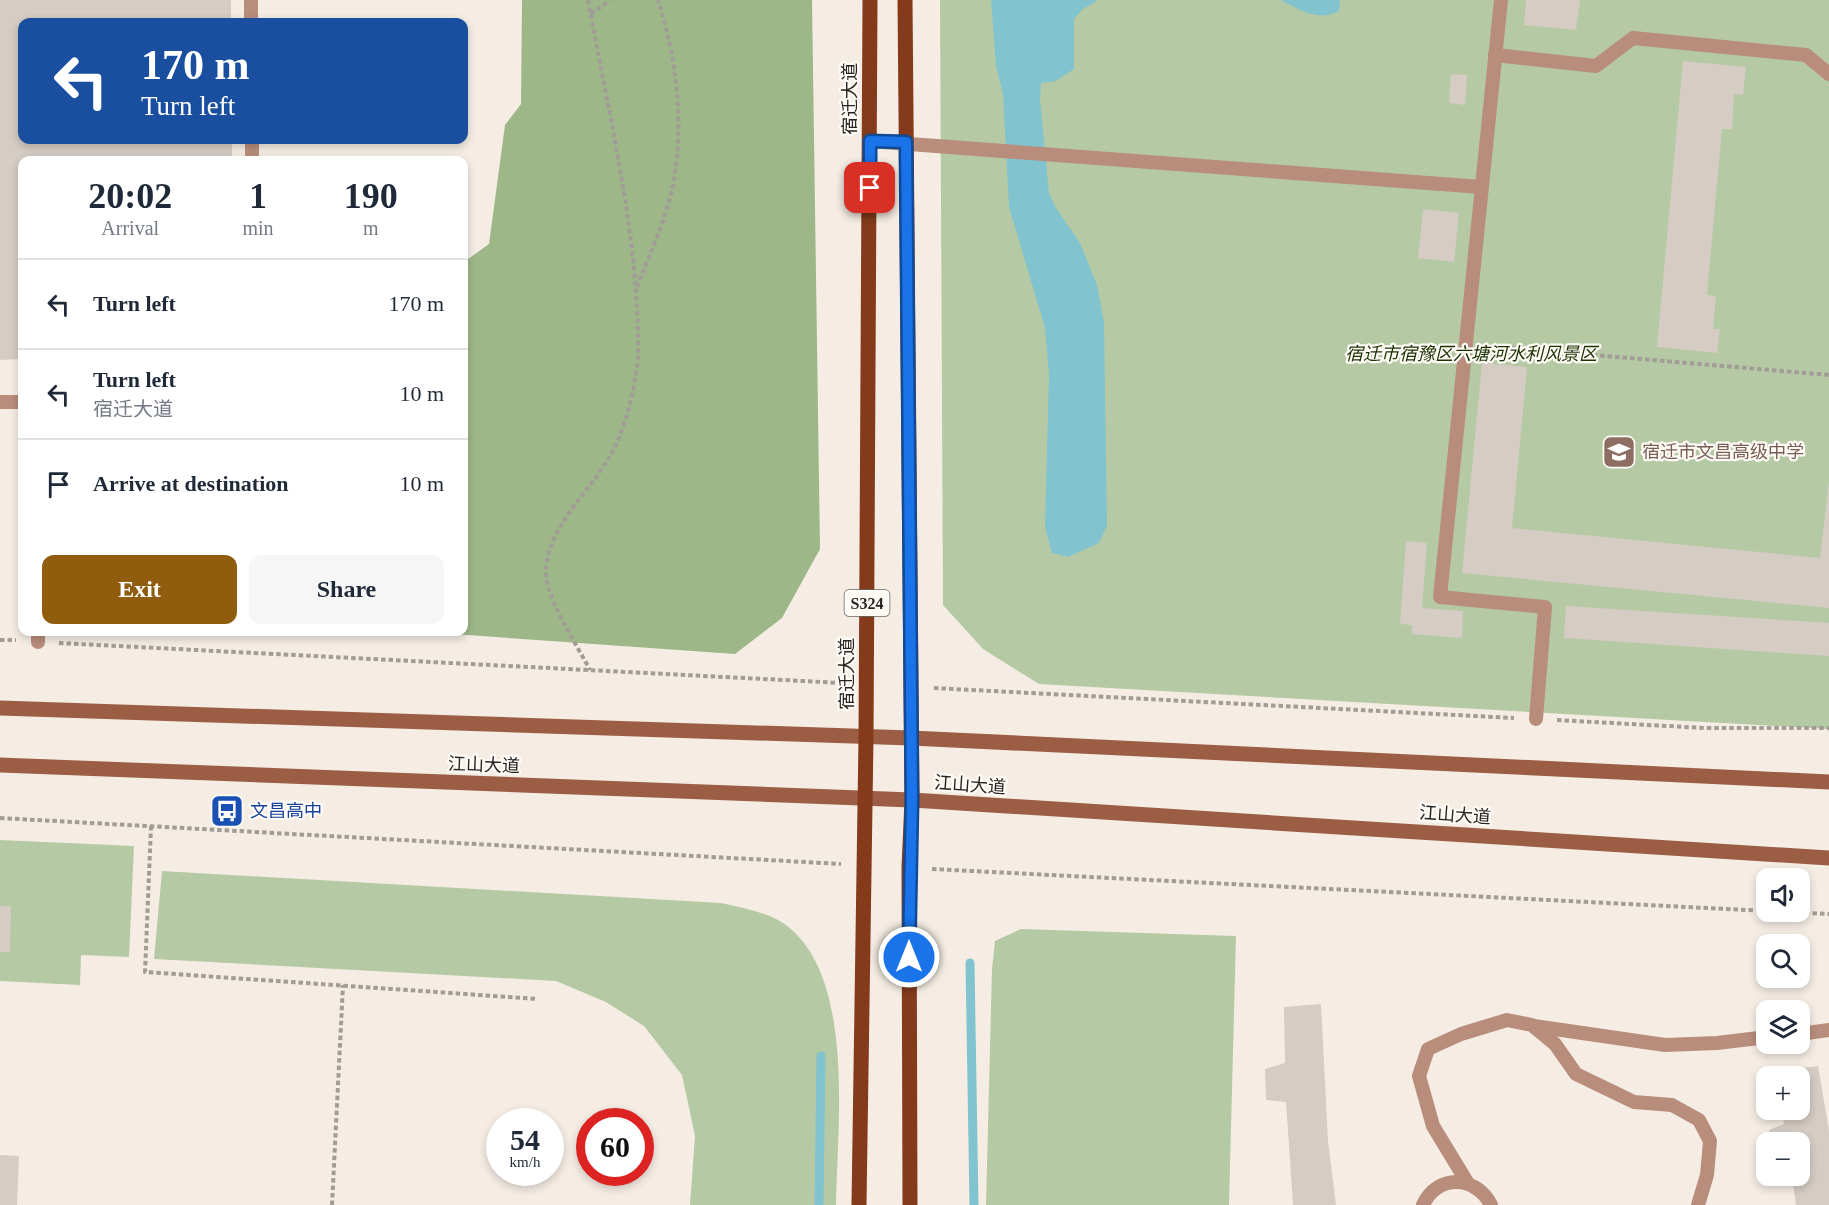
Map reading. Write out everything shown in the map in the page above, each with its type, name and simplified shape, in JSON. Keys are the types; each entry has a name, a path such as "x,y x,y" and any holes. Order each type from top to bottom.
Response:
{"main road":[{"name":"宿迁大道","path":"858,1205 866,738 870,0"},
{"name":"S324","path":"905,0 912,800 909,867 910,1205"},
{"path":"0,708 911,738 1829,782"},
{"name":"江山大道","path":"0,765 912,800 1829,858"}],"lane":[{"path":"251,0 251,18"},
{"path":"1501,0 1440,597 1545,607 1536,719"},
{"path":"1495,55 1596,66 1633,38 1806,55 1829,74"},
{"path":"870,141 1482,187"},
{"path":"0,402 18,402"},
{"path":"1491,1205 1486,1196 1467,1182 1433,1126 1419,1076 1428,1049 1461,1034 1507,1020 1665,1045 1717,1043 1756,1038"},
{"path":"1532,1025 1555,1044 1576,1074 1634,1102 1672,1105 1699,1120 1710,1141 1707,1175 1698,1205"},
{"path":"1810,1033 1829,1030"},
{"path":"1423,1205 1434,1189 1444,1183 1467,1182"}],"path":[{"path":"588,0 615,132 636,290 638,356 631,401 610,457 551,544 546,577 561,617 591,670"},
{"path":"591,14 610,0"},
{"path":"636,290 669,203 679,138 676,79 668,31 658,0"},
{"path":"1466,345 1829,375"},
{"path":"151,826 145,972 538,999"},
{"path":"1810,913 1829,914"},
{"path":"332,1205 343,985"}],"green space":[{"path":"522,0 812,0 820,549 782,618 735,654 468,635 468,259 489,244 505,125 521,104"},
{"name":"宿迁市宿豫区六塘河水利风景区","path":"940,0 1829,0 1829,729 1039,684 983,649 943,605"},
{"path":"0,840 134,846 129,957 81,955 80,985 0,981"},
{"path":"162,871 721,903 771,917 786,925 808,949 823,980 833,1016 838,1056 839,1096 836,1205 690,1205 695,1136 682,1075 644,1026 606,1002 556,981 154,959"},
{"path":"1021,929 1236,936 1229,1205 986,1205 992,969 995,941"}],"water":[{"path":"991,0 1098,0 1083,9 1074,19 1074,69 1056,81 1041,83 1040,100 1049,193 1056,208 1080,243 1097,285 1104,323 1107,526 1099,543 1068,557 1052,553 1045,528 1049,374 1045,328 1009,207 1003,94 996,65"},
{"path":"1281,0 1340,0 1339,11 1317,15 1302,11"}],"building":[{"path":"0,0 231,0 231,18 18,18 18,144 232,144 232,156 18,156 18,359 0,360"},
{"path":"1526,0 1580,0 1576,30 1524,25"},
{"path":"1683,61 1746,67 1743,95 1734,94 1732,129 1722,129 1707,295 1716,296 1713,329 1720,329 1717,353 1657,347"},
{"path":"1451,74 1467,75 1465,105 1449,103"},
{"path":"1423,209 1459,213 1454,262 1418,258"},
{"path":"1482,363 1527,367 1512,528 1820,558 1829,481 1829,608 1462,573"},
{"path":"1406,541 1427,543 1422,608 1463,611 1462,638 1412,634 1412,625 1400,624"},
{"path":"1566,606 1829,623 1829,656 1564,638"},
{"path":"0,906 11,906 10,952 0,952"},
{"path":"1321,1004 1328,1141 1336,1205 1293,1205 1286,1102 1266,1100 1265,1069 1285,1063 1284,1007"},
{"path":"1818,1066 1829,1130 1829,1205 1796,1205 1793,1186 1810,1186 1810,1132 1769,1132 1769,1130 1784,1124 1783,1120 1810,1120 1810,1067"},
{"path":"0,1155 19,1156 17,1205 0,1205"}],"waterway":[{"path":"970,963 974,1205"},
{"path":"819,1205 821,1056"}],"place":[{"name":"宿迁市文昌高级中学","path":"1619,452"},
{"name":"文昌高中","path":"227,811"}],"route":[{"path":"870,188 870,141 906,142 912,800 909,957"}]}
